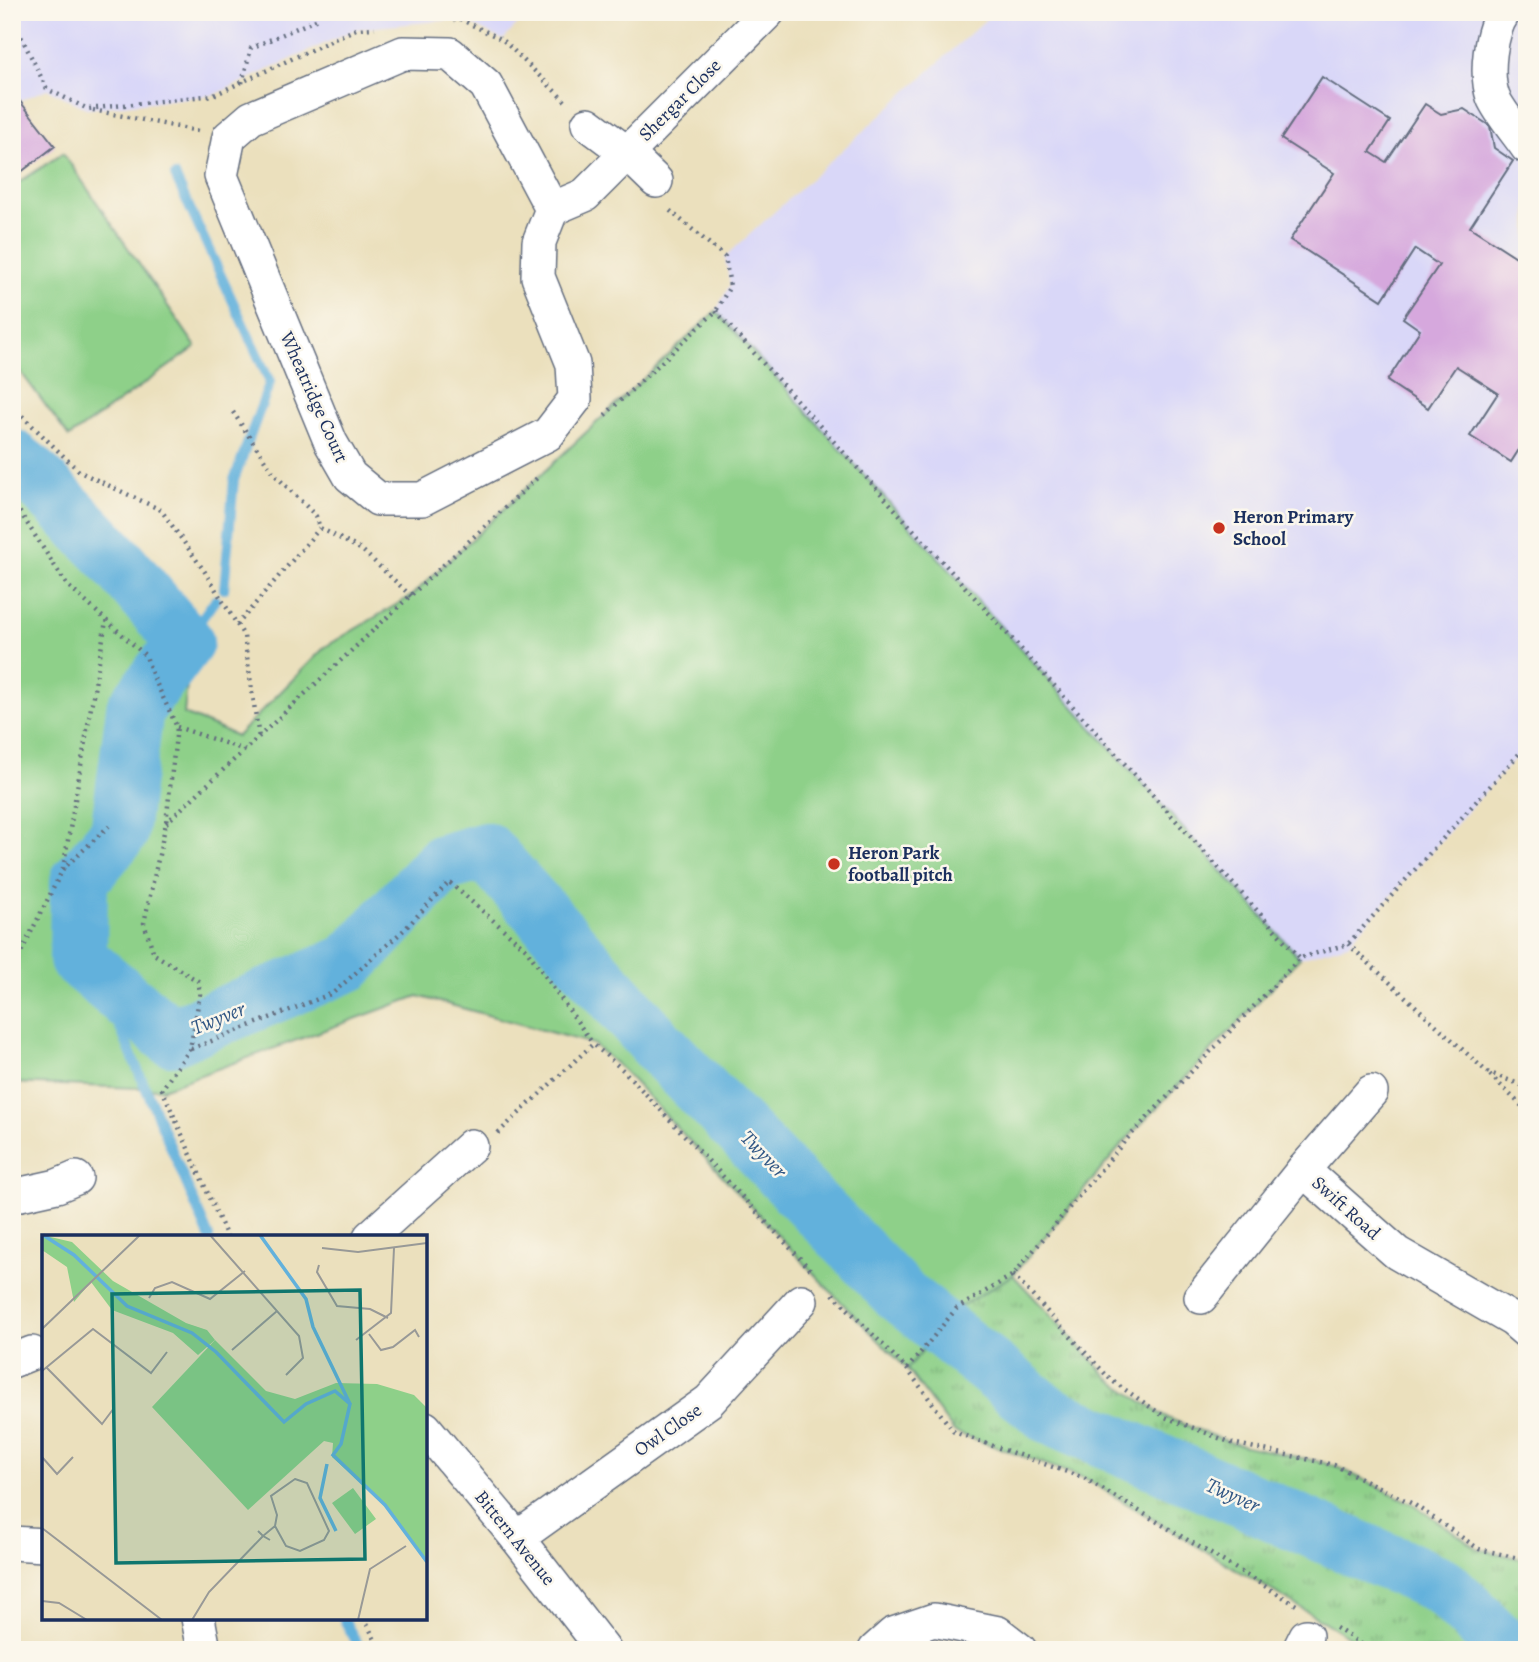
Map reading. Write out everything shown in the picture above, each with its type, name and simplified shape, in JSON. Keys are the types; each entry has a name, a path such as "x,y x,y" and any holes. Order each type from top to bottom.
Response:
{"street":[{"name":"Shergar Close","path":"588,124 627,153 768,12"},
{"path":"1504,12 1497,22 1489,61 1493,97 1527,147"},
{"path":"229,137 251,118 403,53 450,54 486,85 552,209 585,195 627,153 659,192"},
{"name":"Wheatridge Court","path":"229,137 222,176 331,443 350,476 378,499 422,499 548,434 575,399 573,364 538,277 539,242 552,209"},
{"path":"1303,1170 1371,1092"},
{"path":"372,1235 471,1146"},
{"name":"Swift Road","path":"1201,1297 1303,1170 1397,1253 1513,1320 1527,1332"},
{"path":"12,1196 57,1186 76,1178"},
{"name":"Owl Close","path":"517,1538 709,1401 759,1326 813,1286"},
{"name":"Bittern Avenue","path":"427,1430 517,1538 604,1650"},
{"path":"12,1544 42,1545"},
{"path":"198,1620 204,1650"},
{"path":"875,1650 893,1634 934,1620 998,1633 1020,1650"}],"path":[{"path":"242,83 251,48 320,18"},
{"path":"88,109 229,137"},
{"path":"604,416 716,311 730,286 725,257 659,192"},
{"path":"716,311 1300,958"},
{"path":"12,406 80,472 161,510 205,572 244,636 259,738"},
{"path":"235,415 274,474 316,516 320,528 362,550 411,596"},
{"path":"166,823 543,473"},
{"path":"12,500 67,585 146,656 177,727 166,823 144,923 154,954 198,981 200,994 191,1049 162,1089 226,1235"},
{"path":"237,625 320,528"},
{"path":"12,970 63,869 106,620"},
{"path":"177,727 246,750"},
{"path":"907,1369 956,1309 1013,1275 1124,1142 1300,958 1348,944 1527,745"},
{"path":"63,869 109,826"},
{"path":"191,1049 333,993 405,929 449,882 526,949 593,1044 624,1071 813,1286 907,1369 954,1432 1084,1478 1311,1631 1371,1650"},
{"path":"1348,944 1527,1111"},
{"path":"471,1146 487,1142 593,1044"},
{"path":"1487,1072 1527,1087"},
{"path":"1013,1275 1111,1380 1165,1417 1232,1443 1334,1465 1413,1504 1479,1549 1527,1560"},
{"path":"365,1620 380,1650"}],"shaded area":[{"path":"12,12 529,12 503,40 460,19 356,29 214,95 88,109 47,89 12,104"},
{"name":"Heron Primary School","path":"994,12 1527,12 1527,745 1348,944 1300,958 716,311 730,285 725,257"}],"green space":[{"path":"63,153 196,347 69,437 12,360 12,187"},
{"path":"716,311 1300,958 1124,1142 1013,1275 956,1309 907,1369 624,1071 593,1044 418,996 162,1089 12,1083 12,458 30,472 116,560 193,629 184,714 237,736 325,647 411,596"},
{"path":"1013,1275 1111,1380 1165,1417 1232,1443 1334,1465 1413,1504 1479,1549 1527,1560 1527,1650 1371,1650 1084,1478 954,1432 907,1369 956,1309"}],"building":[{"path":"1322,77 1390,121 1370,152 1386,162 1425,104 1441,114 1464,109 1490,126 1494,148 1513,161 1470,227 1527,264 1527,437 1511,462 1470,436 1498,393 1456,366 1428,408 1387,381 1420,330 1403,318 1439,265 1415,249 1382,300 1290,240 1334,173 1281,139"},
{"path":"12,91 55,146 12,179"}],"waterway":[{"path":"175,176 270,382 234,480 224,589"},
{"name":"Twyver","path":"12,458 30,472 116,560 185,642 135,709 119,833 79,881 78,959 171,1037 349,963 443,863 486,851 659,1046 899,1294 1048,1414 1443,1586 1508,1650"},
{"path":"185,642 215,600"},
{"name":"Twyver","path":"78,959 117,1021 208,1235"},
{"name":"Twyver","path":"344,1620 361,1650"}],"place":[{"name":"Heron Primary School","path":"1219,528"},
{"name":"Heron Park football pitch","path":"834,864"}]}
